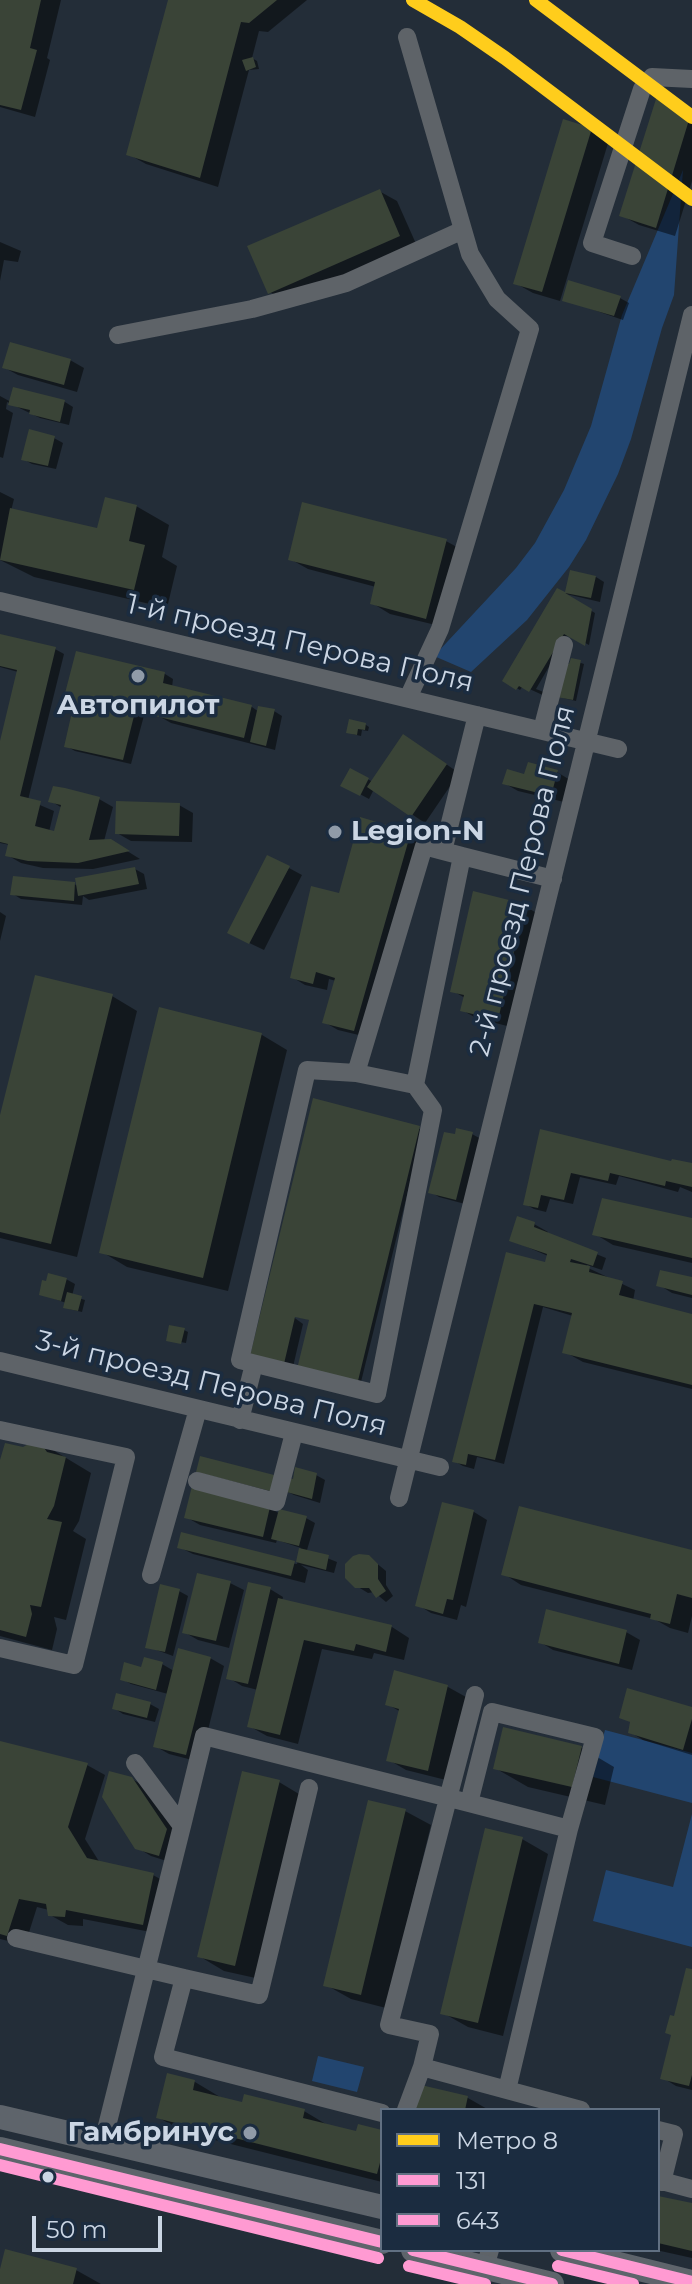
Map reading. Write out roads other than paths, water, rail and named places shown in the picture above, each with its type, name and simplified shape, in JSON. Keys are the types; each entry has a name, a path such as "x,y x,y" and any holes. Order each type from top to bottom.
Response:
{"main road":[{"path":"0,2117 380,2207"},
{"path":"0,2149 380,2242"},
{"path":"421,2252 552,2284"},
{"path":"577,2252 692,2282"}],"street":[{"path":"407,37 470,254 497,299 530,329 440,629 408,698"},
{"path":"632,256 592,243 642,89 652,77 692,79"},
{"path":"118,335 252,309 346,283 463,230"},
{"name":"2-й проезд Перова Поля","path":"399,1498 692,315"},
{"name":"1-й проезд Перова Поля","path":"0,601 618,749"},
{"path":"542,730 564,645"},
{"path":"443,851 477,715"},
{"path":"356,1073 424,846 553,879"},
{"path":"415,1085 462,856"},
{"path":"307,1070 356,1073 415,1085 433,1110 377,1394 240,1360 307,1070"},
{"name":"3-й проезд Перова Поля","path":"0,1361 440,1467"},
{"path":"240,1420 254,1364"},
{"path":"151,1575 198,1409"},
{"path":"0,1430 126,1457 74,1665 0,1648"},
{"path":"197,1481 276,1502 294,1433"},
{"path":"407,2108 430,2034 389,2025 475,1695"},
{"path":"469,1803 492,1712 595,1737 569,1829 507,2090"},
{"path":"103,2142 148,1969 167,1869 182,1826 204,1736 569,1829"},
{"path":"135,1763 182,1826"},
{"path":"16,1938 259,1995 309,1788"},
{"path":"184,1978 163,2057 380,2112"},
{"path":"422,2067 574,2108"},
{"path":"660,2130 674,2134 660,2181 692,2189"}],"metro line":[{"name":"8","path":"413,0 505,58 692,199"},
{"name":"8","path":"536,0 692,117"}],"place":[{"name":"Автопилот","path":"138,676"},
{"name":"Legion-N","path":"335,832"},
{"name":"Гамбринус","path":"250,2133"}]}
